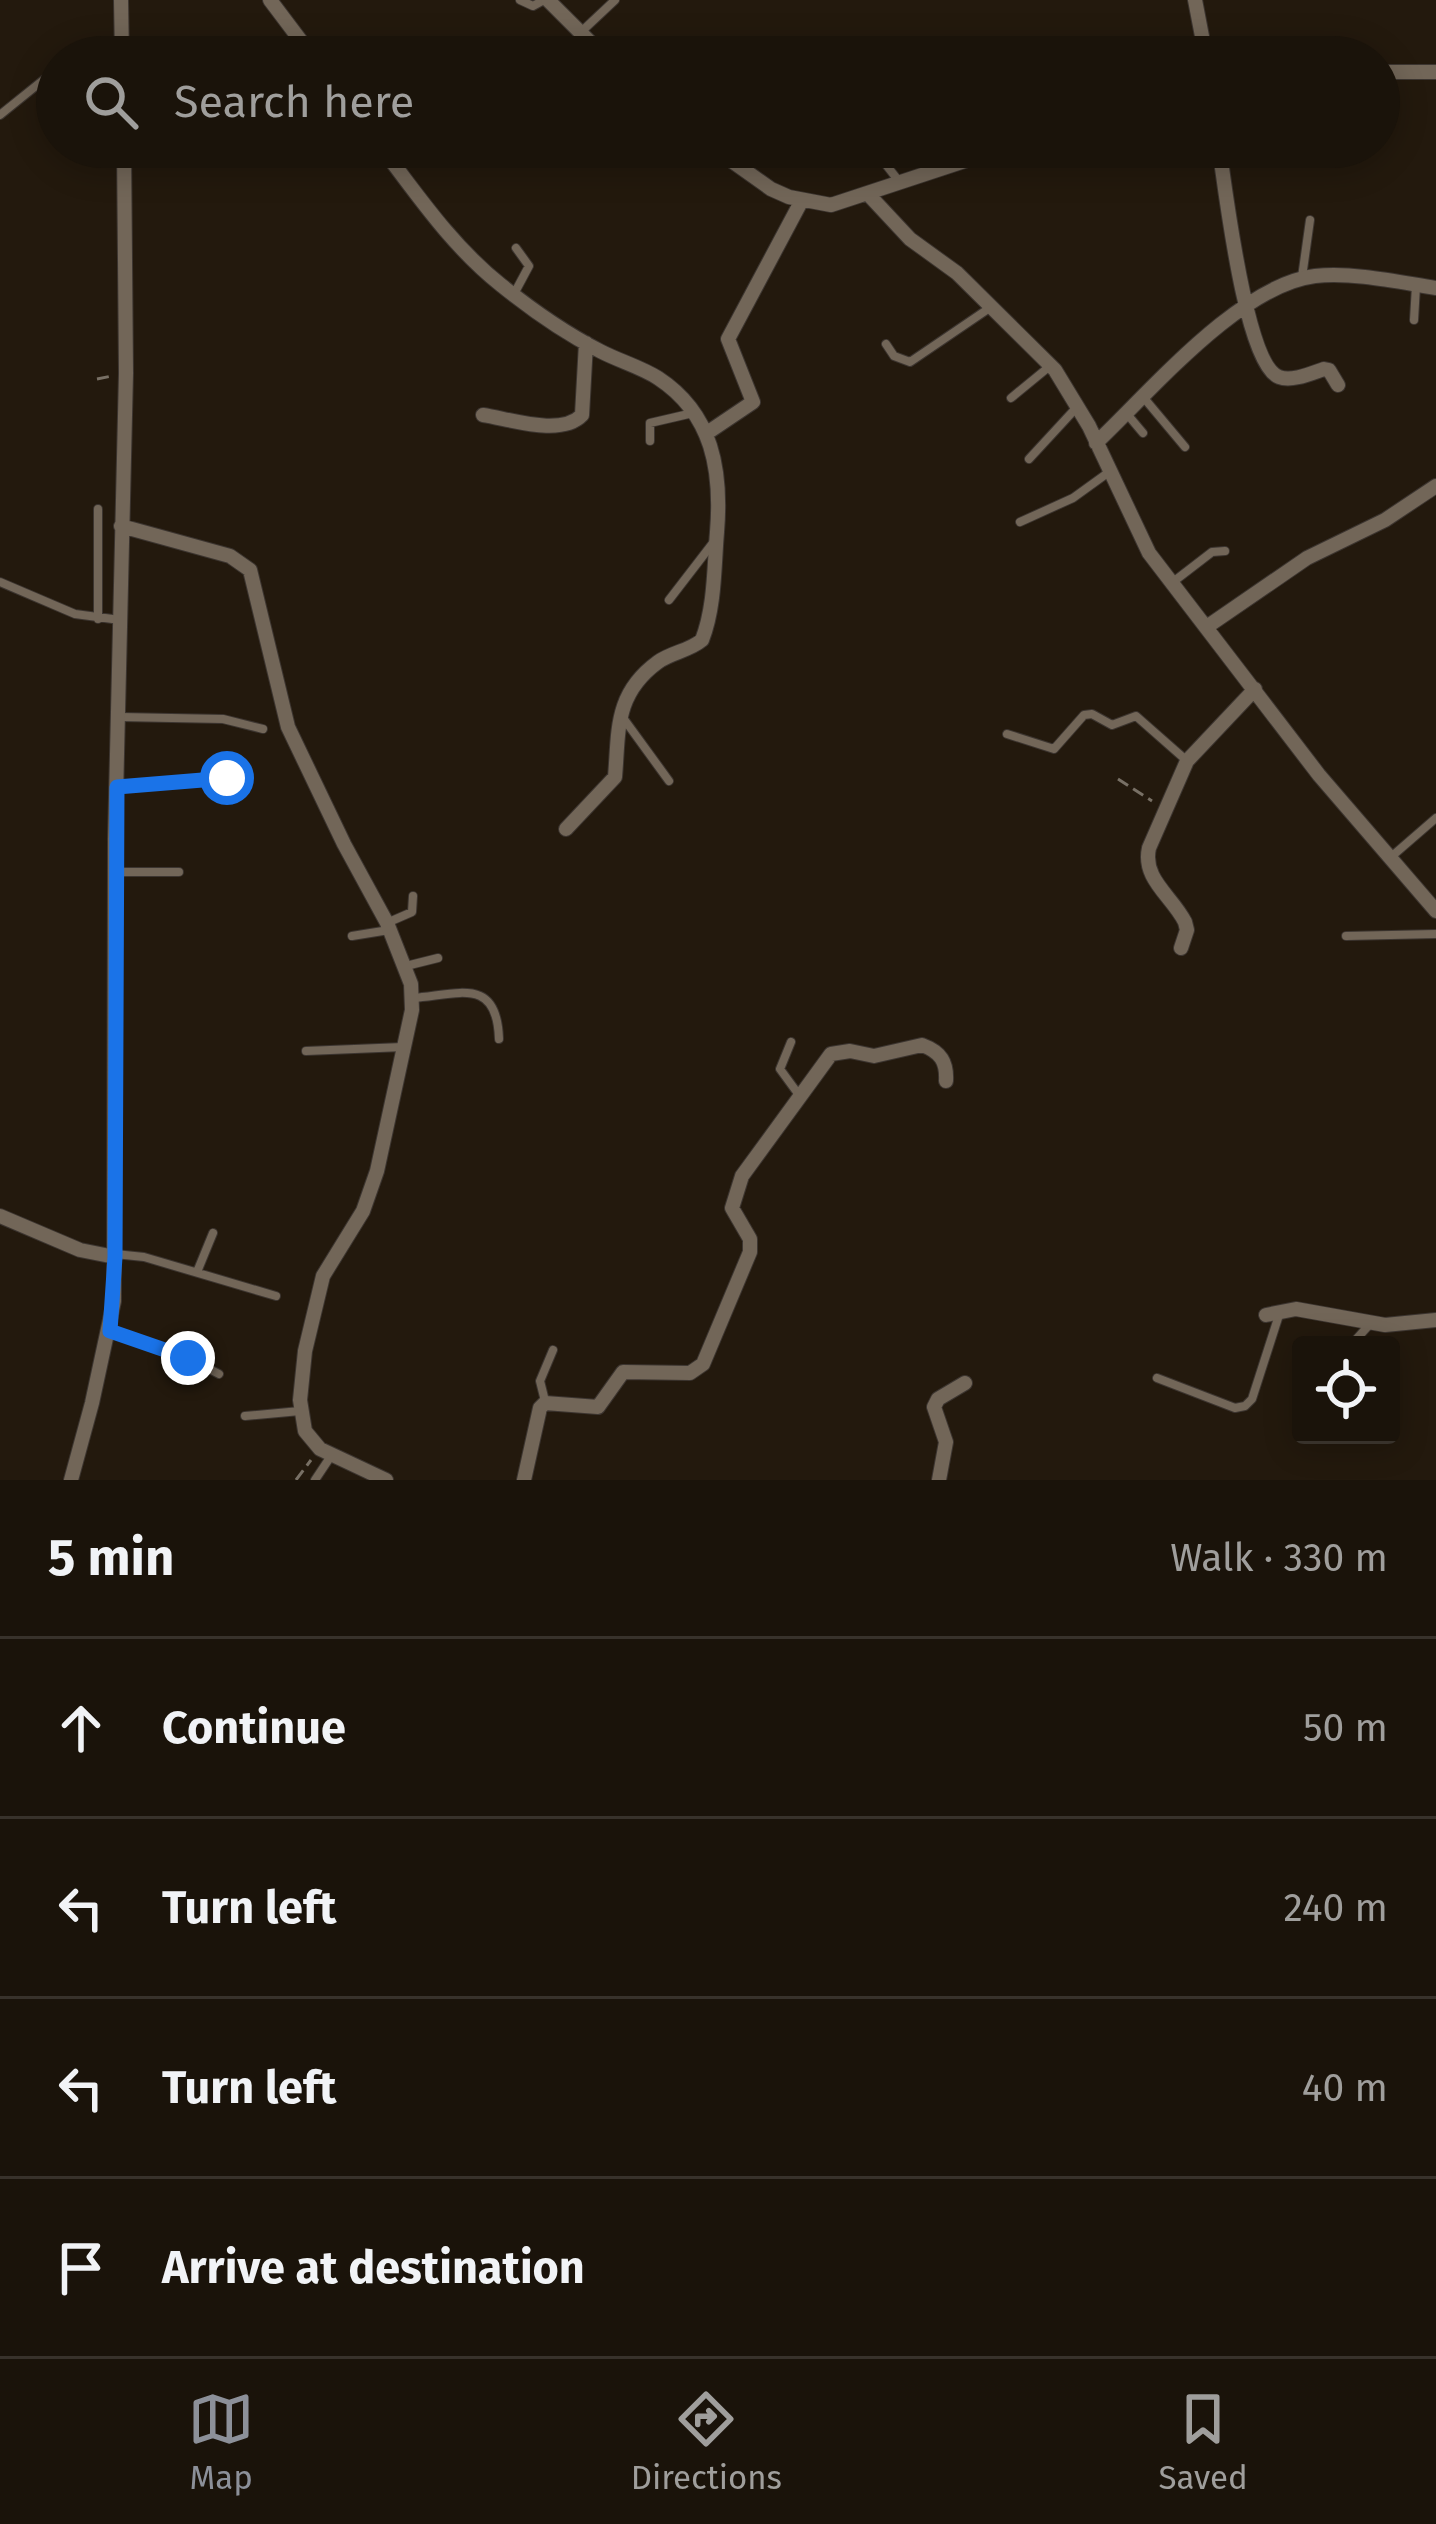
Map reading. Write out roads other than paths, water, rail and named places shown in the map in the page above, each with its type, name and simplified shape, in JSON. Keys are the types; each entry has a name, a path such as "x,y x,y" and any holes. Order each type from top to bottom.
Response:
{"street":[{"path":"121,0 122,36"},
{"path":"270,0 297,36"},
{"path":"546,0 583,36"},
{"path":"1195,0 1201,36"},
{"path":"1400,72 1436,72"},
{"path":"70,1480 110,1331 115,1256 124,168"},
{"path":"397,168 454,241 513,295 586,343 658,378 695,413 707,433 720,493 709,617 702,640 657,663 620,714 615,778 566,829"},
{"path":"740,168 802,200 831,205 942,168"},
{"path":"1223,168 1243,304 1274,375 1291,378 1324,369 1337,385"},
{"path":"868,194 897,227 992,306 1051,365 1078,406 1140,538 1319,775 1436,911"},
{"path":"707,433 753,402 728,339 802,200"},
{"path":"1096,443 1243,304 1301,279 1331,275 1436,288"},
{"path":"483,415 561,426 575,423 582,415 586,343"},
{"path":"1208,626 1307,558 1385,520 1436,486"},
{"path":"121,526 246,564 288,727 406,967 413,998 372,1190 318,1290 305,1351 300,1411 305,1431 325,1452 386,1480"},
{"path":"1181,948 1185,922 1149,874 1146,861 1187,761 1255,689"},
{"path":"524,1480 545,1403 598,1407 623,1372 680,1375 700,1368 750,1252 750,1239 732,1208 735,1194 742,1177 825,1060 839,1050 874,1056 922,1045 946,1064 946,1082"},
{"path":"0,1216 80,1250 115,1256"},
{"path":"1274,1313 1311,1311 1396,1325 1436,1320"},
{"path":"939,1480 946,1442 934,1407 938,1399 965,1383"}],"lane":[{"path":"520,0 532,6 546,0"},
{"path":"580,33 615,0"},
{"path":"0,116 36,86"},
{"path":"888,168 899,182"},
{"path":"1301,279 1310,220"},
{"path":"513,295 529,266 515,248"},
{"path":"1414,320 1416,285"},
{"path":"886,344 902,363 910,362 992,306"},
{"path":"1011,398 1051,365"},
{"path":"1144,398 1185,446"},
{"path":"1029,459 1078,406"},
{"path":"650,441 650,423 695,413"},
{"path":"1127,414 1143,433"},
{"path":"1020,522 1073,498 1109,472"},
{"path":"98,509 98,619"},
{"path":"669,600 716,537"},
{"path":"1172,583 1212,552 1226,551"},
{"path":"0,582 75,614 120,620"},
{"path":"620,714 669,781"},
{"path":"1007,734 1054,749 1084,715 1092,714 1112,725 1136,716 1187,761"},
{"path":"118,716 224,719 263,729"},
{"path":"117,787 227,778"},
{"path":"1390,858 1436,818"},
{"path":"115,872 179,872"},
{"path":"352,936 389,927 412,912 412,896"},
{"path":"1346,936 1436,934"},
{"path":"406,967 438,958"},
{"path":"413,998 476,993 485,997 496,1014 499,1039"},
{"path":"790,1042 779,1069 800,1095"},
{"path":"306,1051 405,1046"},
{"path":"197,1272 213,1233"},
{"path":"115,1256 135,1255 276,1296"},
{"path":"1157,1378 1235,1408 1245,1406 1252,1399 1274,1313"},
{"path":"1359,1336 1370,1323"},
{"path":"110,1331 219,1374"},
{"path":"545,1403 540,1381 553,1350"},
{"path":"245,1416 300,1411"},
{"path":"315,1480 325,1452"}]}
